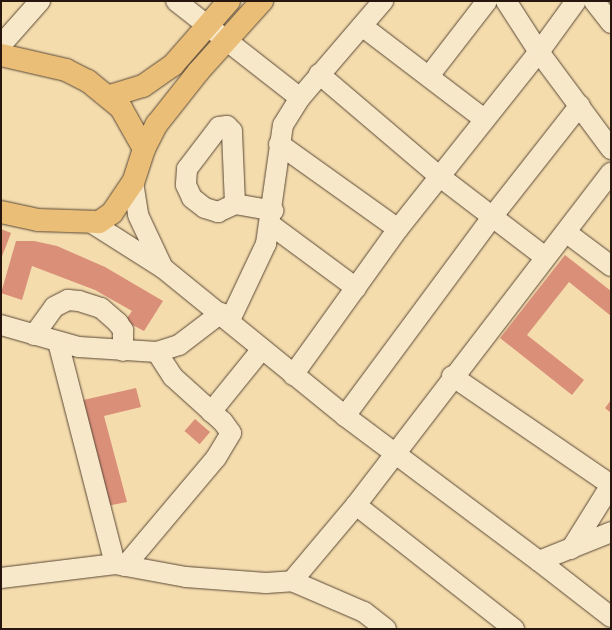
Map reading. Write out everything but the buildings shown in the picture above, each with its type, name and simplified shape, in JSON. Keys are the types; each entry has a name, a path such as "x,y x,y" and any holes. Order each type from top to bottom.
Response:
{"main road":[{"path":"110,96 131,92 173,65 229,1"},
{"path":"1,212 38,220 92,223 99,222 112,213 133,182 144,149 157,124 262,1"},
{"path":"1,55 66,70 110,96 127,117 144,149"}],"street":[{"path":"1,45 40,1"},
{"path":"176,1 207,27 300,98"},
{"path":"1,325 58,342 123,351 157,352 179,344 226,317 266,244 272,218 279,144 283,125 300,98 319,74 383,1"},
{"path":"429,76 487,1"},
{"path":"506,1 539,52 580,105 611,149"},
{"path":"293,375 398,229 539,52 576,1"},
{"path":"594,1 611,23"},
{"path":"362,26 429,76 484,120"},
{"path":"319,74 439,176 545,257"},
{"path":"345,416 492,217 580,105"},
{"path":"279,144 398,229"},
{"path":"292,581 356,505 452,376 545,257 567,233 611,173"},
{"path":"133,182 138,215 148,242 163,268"},
{"path":"235,204 272,218 356,288"},
{"path":"92,223 163,268 226,317 293,375 345,416 611,616"},
{"path":"567,233 611,266"},
{"path":"34,334 54,307 68,300 79,301 100,308 118,323 124,330 123,351"},
{"path":"58,342 120,565"},
{"path":"211,412 262,349"},
{"path":"120,565 230,438 230,429 173,377 157,352"},
{"path":"452,376 611,485 571,549"},
{"path":"356,505 514,629"},
{"path":"539,561 611,532"},
{"path":"1,578 120,565 186,577 266,582 292,581 364,612 386,629"}]}
